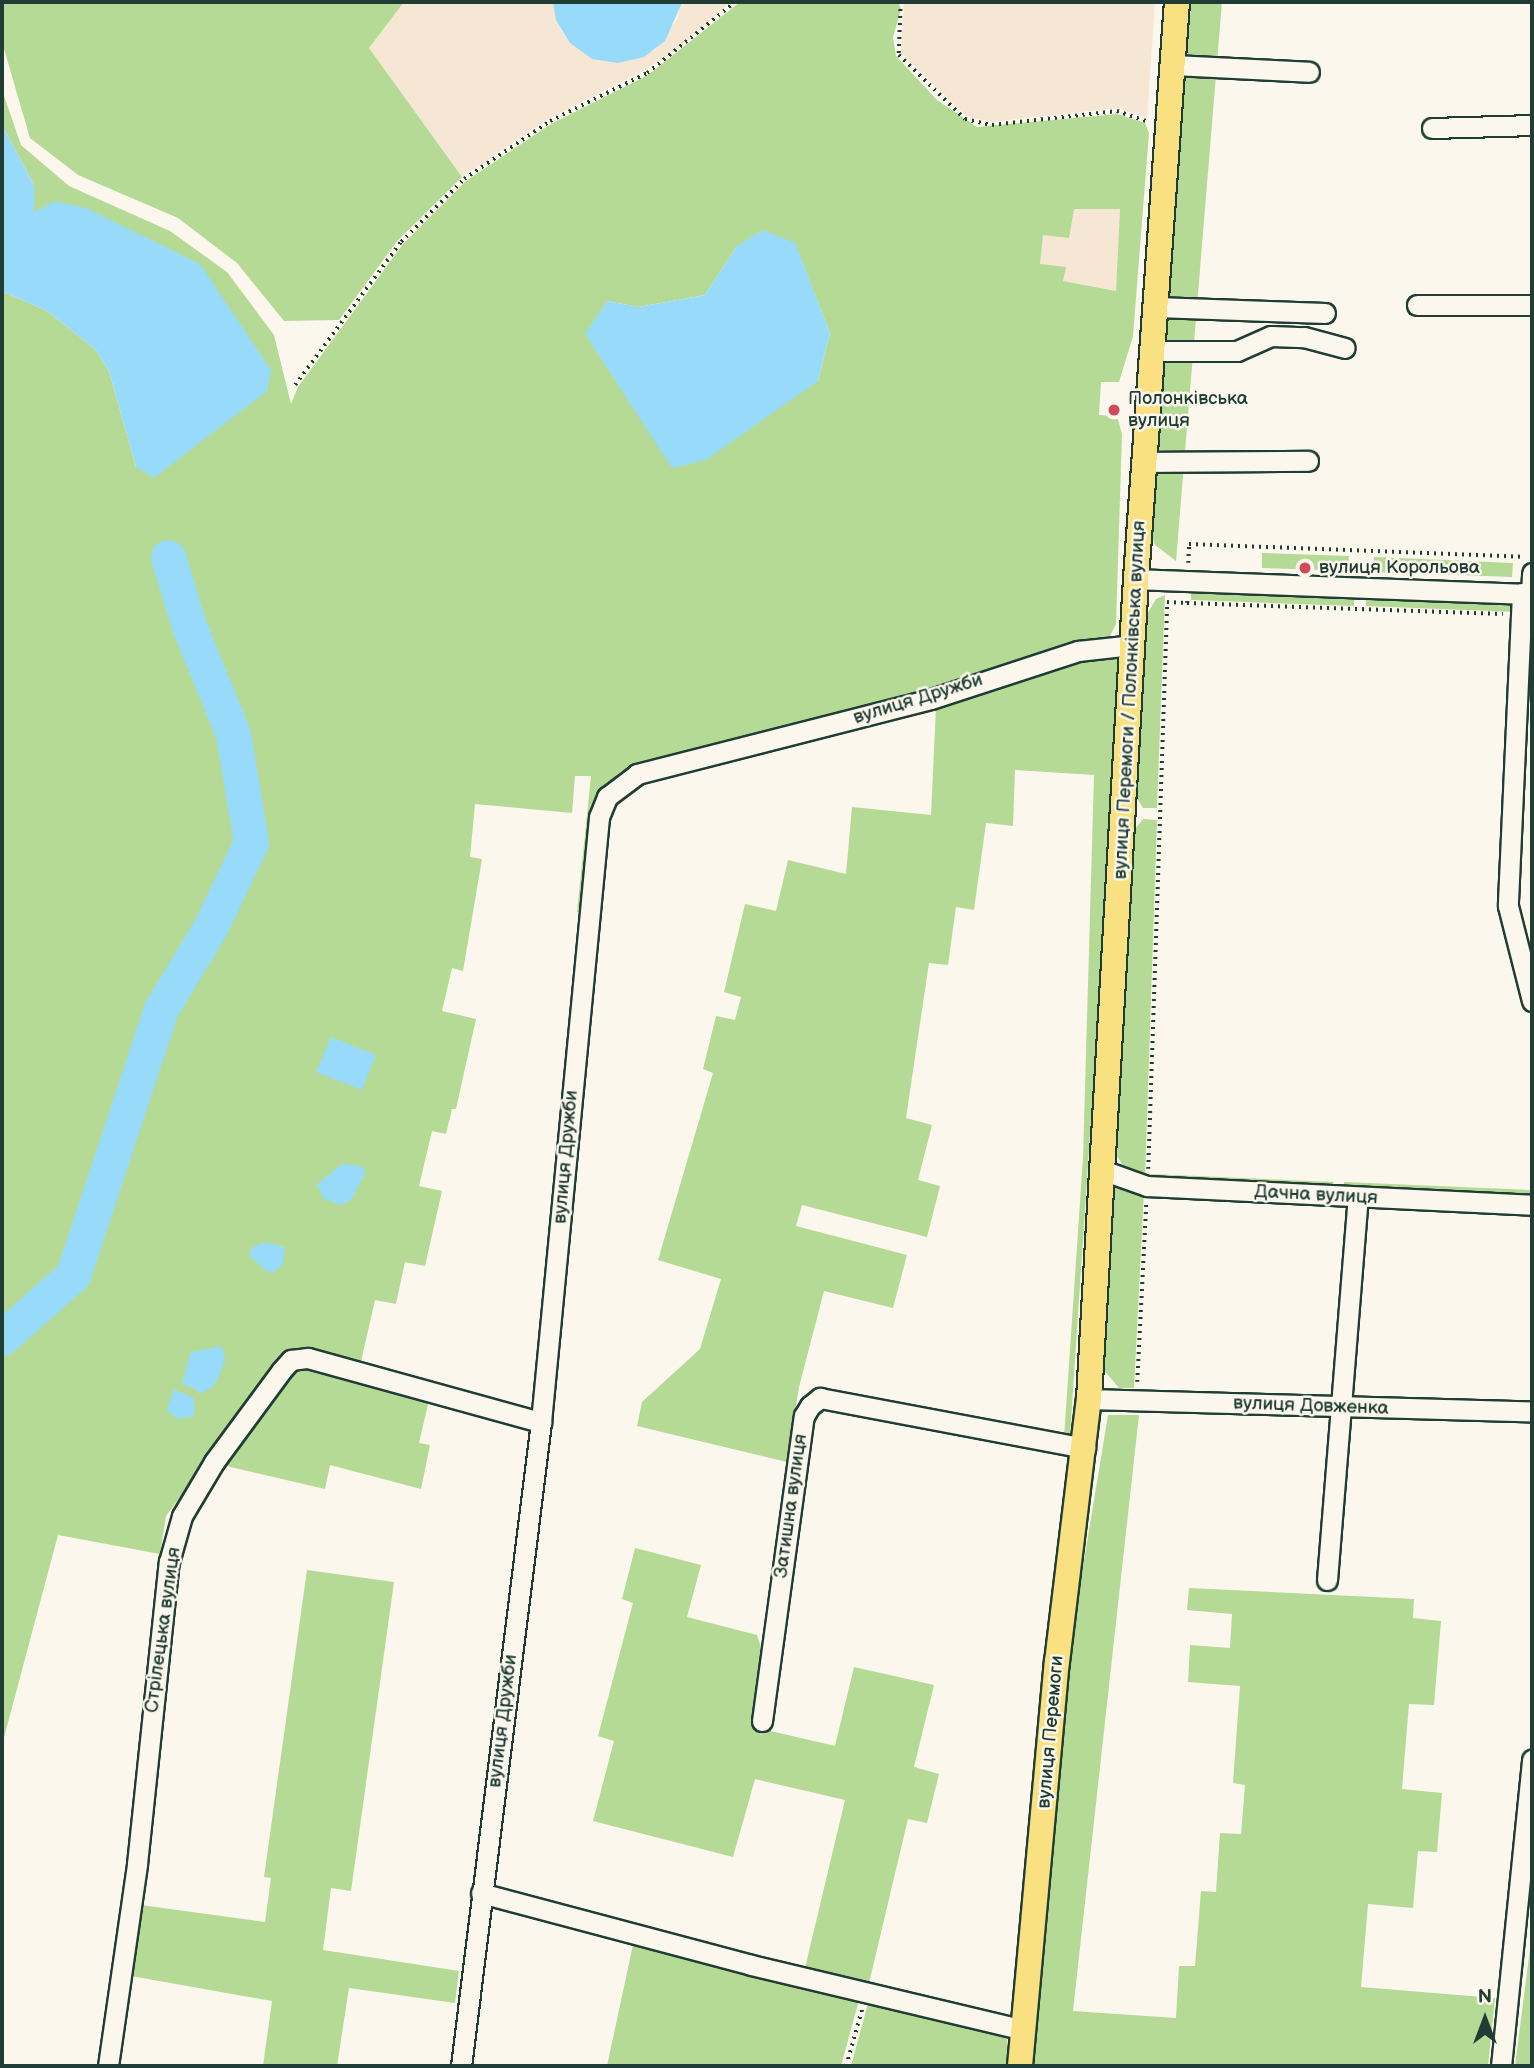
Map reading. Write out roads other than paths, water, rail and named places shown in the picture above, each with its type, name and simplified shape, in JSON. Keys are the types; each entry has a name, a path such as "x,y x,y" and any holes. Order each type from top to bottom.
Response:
{"main road":[{"name":"вулиця Перемоги / Полонківська вулиця","path":"1089,1399 1136,579 1177,2"},
{"name":"вулиця Перемоги","path":"1020,2066 1056,1662 1085,1448 1089,1399"}],"street":[{"path":"1173,65 1309,72"},
{"path":"1432,128 1532,125"},
{"path":"1417,304 1532,304"},
{"path":"1156,307 1325,313"},
{"path":"1153,351 1237,351 1271,336 1304,337 1345,348"},
{"path":"1145,462 1308,461"},
{"path":"1532,573 1529,594 1521,615 1508,906 1532,1001"},
{"path":"1136,579 1529,594"},
{"name":"вулиця Дружби","path":"461,2066 541,1422 598,817 607,797 636,774 931,699 1078,651 1132,645"},
{"name":"Дачна вулиця","path":"1102,1170 1147,1186 1532,1205"},
{"path":"1327,1580 1358,1198"},
{"name":"Стрілецька вулиця","path":"108,2066 136,1864 169,1562 182,1516 214,1462 291,1360 308,1358 541,1422"},
{"name":"Затишна вулиця","path":"762,1721 804,1416 810,1406 820,1398 1085,1448"},
{"name":"вулиця Довженка","path":"1089,1399 1532,1411"},
{"path":"1501,2066 1532,1760"},
{"path":"481,1893 751,1965 867,1990 1023,2030"}],"water":[{"path":"553,2 680,2 681,5 665,41 644,57 618,63 592,59 570,43 556,20"},
{"path":"2,125 34,185 34,212 55,201 86,208 200,264 271,370 267,391 154,478 136,467 109,371 95,349 47,311 2,291"},
{"path":"763,230 795,243 830,333 818,381 706,460 672,468 585,334 607,301 639,307 705,295 737,246"},
{"path":"331,1037 376,1055 362,1090 316,1072"},
{"path":"342,1164 361,1166 366,1172 351,1200 340,1205 323,1198 317,1184"},
{"path":"265,1242 285,1247 283,1264 275,1272 266,1271 249,1255 252,1247"},
{"path":"222,1346 225,1361 214,1386 202,1393 182,1383 191,1352"},
{"path":"174,1389 194,1398 194,1416 178,1419 167,1410"}],"waterway":[{"path":"2,1338 73,1275 161,1009 211,926 251,842 233,734 189,626 168,557"}],"place":[{"name":"Полонківська вулиця","path":"1114,410"},
{"name":"вулиця Корольова","path":"1305,568"}]}
